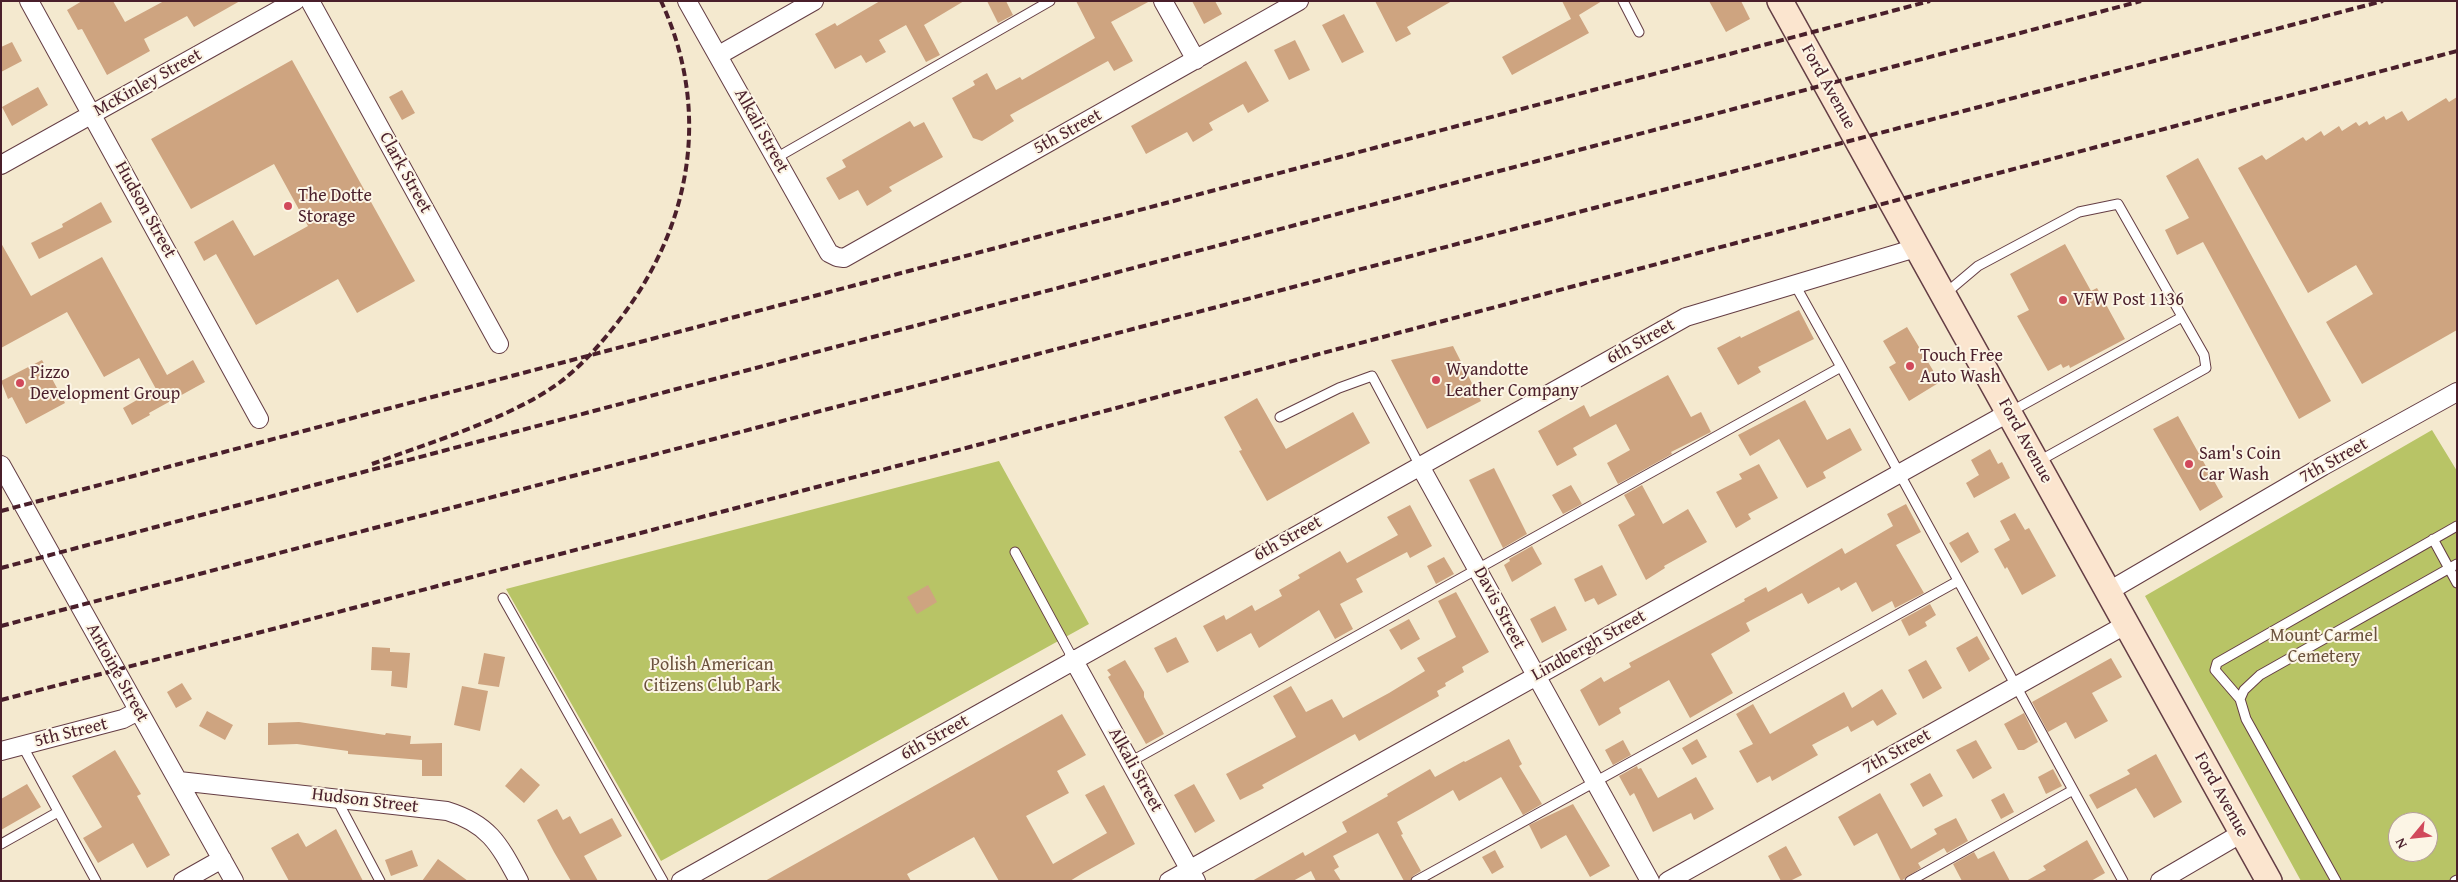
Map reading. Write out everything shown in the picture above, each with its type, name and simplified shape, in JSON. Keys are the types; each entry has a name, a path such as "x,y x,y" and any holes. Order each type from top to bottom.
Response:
{"main road":[{"name":"Ford Avenue","path":"1780,1 2269,881"}],"street":[{"name":"Hudson Street","path":"29,1 260,419"},
{"name":"McKinley Street","path":"1,165 295,1"},
{"name":"Clark Street","path":"310,1 499,344"},
{"name":"Alkali Street","path":"687,1 829,252 837,257"},
{"path":"718,56 814,1"},
{"path":"1163,1 1196,60"},
{"name":"5th Street","path":"837,257 844,258 1299,1"},
{"name":"6th Street","path":"681,881 1686,317 1794,283 1916,248"},
{"name":"7th Street","path":"2109,591 2323,466 2457,392"},
{"name":"Lindbergh Street","path":"1169,881 1193,875 1535,676 2008,413"},
{"name":"Antoine Street","path":"1,465 234,881"},
{"name":"Davis Street","path":"1420,466 1650,881"},
{"name":"7th Street","path":"1668,881 2127,624"},
{"name":"Alkali Street","path":"1074,659 1193,875"},
{"name":"5th Street","path":"1,751 123,719 138,711"},
{"name":"Hudson Street","path":"179,781 447,811 464,816 481,825 494,838 519,881"},
{"path":"2160,881 2242,833"},
{"path":"183,881 222,859"}],"lane":[{"path":"776,158 1050,1"},
{"path":"1623,1 1639,32"},
{"path":"1943,296 1978,266 2079,212 2118,204 2204,355 2206,368 2036,462"},
{"path":"1794,283 2123,881"},
{"path":"2008,413 2182,317"},
{"path":"1130,762 1841,367"},
{"path":"1280,418 1339,388 1372,376 1420,466"},
{"path":"2336,881 2246,719 2240,699 2215,670 2217,662 2457,526"},
{"path":"2433,540 2453,566 2457,583"},
{"path":"1015,552 1074,659"},
{"path":"2240,699 2244,690 2260,675 2453,566"},
{"path":"1416,881 1595,780 1958,581"},
{"path":"502,598 663,881"},
{"path":"22,745 96,881"},
{"path":"1910,881 2073,790"},
{"path":"336,798 380,881"},
{"path":"1,844 58,812"}],"green space":[{"name":"Mount Carmel Cemetery","path":"2432,430 2457,471 2457,881 2301,881 2145,596"},
{"name":"Polish American Citizens Club Park","path":"999,461 1089,624 661,861 506,589"}],"building":[{"path":"82,1 113,1 125,22 164,1 240,1 194,27 187,16 144,39 150,51 107,75 82,29 78,30 67,10"},
{"path":"880,1 964,1 924,25 940,55 926,62 906,25 879,40 886,52 866,63 861,55 835,69 815,34 835,23 837,26"},
{"path":"987,1 1006,1 1013,15 998,23"},
{"path":"1076,1 1150,1 1111,22 1133,61 1114,71 1108,61 1010,115 1014,121 982,141 973,138 952,98 975,85 973,81 987,73 996,90 1020,77 1022,80 1095,38"},
{"path":"1192,1 1215,1 1222,14 1204,24"},
{"path":"1375,1 1452,1 1407,27 1411,34 1396,42"},
{"path":"1562,1 1602,1 1579,15 1589,33 1512,75 1502,57 1571,19"},
{"path":"1709,1 1741,1 1750,19 1726,32"},
{"path":"1344,14 1364,52 1342,63 1322,25"},
{"path":"1295,40 1310,70 1289,80 1274,50"},
{"path":"12,42 22,61 1,72 1,47"},
{"path":"292,60 415,281 357,313 338,279 256,325 216,254 204,261 194,242 233,220 254,256 308,226 274,164 191,209 151,139"},
{"path":"1246,61 1269,101 1248,113 1243,104 1209,123 1213,130 1193,142 1187,132 1146,154 1131,126"},
{"path":"38,87 48,105 12,126 2,107"},
{"path":"402,90 415,113 402,120 389,97"},
{"path":"2457,97 2457,330 2362,384 2326,322 2373,294 2356,265 2308,293 2238,168 2262,155 2266,160 2303,137 2306,141 2321,131 2324,136 2339,126 2342,131 2356,122 2359,126 2367,121 2369,125 2384,116 2386,120 2402,111 2408,121 2446,98 2449,102"},
{"path":"910,121 914,127 924,122 943,157 889,187 892,191 867,206 858,190 839,200 826,178 846,167 842,160"},
{"path":"2198,158 2331,401 2299,419 2203,242 2177,255 2165,230 2189,218 2166,176"},
{"path":"101,202 112,222 39,259 31,243 63,227 62,224"},
{"path":"1,243 31,296 102,257 167,375 193,360 205,382 149,413 150,415 132,425 123,408 156,389 139,358 104,377 67,312 1,348"},
{"name":"VFW Post 1136","path":"2065,244 2091,291 2097,288 2125,339 2070,368 2069,365 2063,368 2061,364 2048,371 2017,316 2029,310 2010,274"},
{"path":"1799,310 1814,339 1758,367 1761,372 1738,385 1717,348"},
{"name":"Touch Free Auto Wash","path":"1907,327 1940,382 1909,401 1889,367 1896,363 1883,341"},
{"name":"Wyandotte Leather Company","path":"1453,346 1481,401 1427,429 1391,360"},
{"path":"42,360 65,403 26,424 12,397 8,399 1,381"},
{"path":"1668,375 1691,417 1701,412 1711,432 1671,452 1672,454 1618,484 1607,463 1630,450 1616,424 1573,448 1577,455 1557,466 1538,431 1584,405 1590,417"},
{"path":"1257,398 1286,449 1353,412 1370,443 1267,501 1239,451 1242,450 1224,417"},
{"path":"1805,400 1827,440 1850,428 1862,450 1823,472 1826,478 1807,488 1779,439 1750,456 1738,435"},
{"name":"Sam's Coin Car Wash","path":"2178,416 2223,497 2200,511 2153,429"},
{"path":"1990,449 1998,464 2002,462 2010,478 1974,498 1966,483 1979,475 1971,460"},
{"path":"1759,464 1778,498 1748,514 1751,519 1736,528 1716,492 1742,479 1739,474"},
{"path":"1494,468 1527,534 1503,548 1469,480"},
{"path":"1571,485 1582,504 1563,514 1552,495"},
{"path":"1642,485 1663,524 1688,509 1707,542 1664,566 1665,568 1646,580 1618,525 1635,515 1624,495"},
{"path":"1906,504 1921,532 1896,545 1924,593 1895,608 1892,601 1872,612 1856,582 1841,591 1839,587 1808,604 1802,593 1746,623 1750,631 1711,654 1733,693 1690,718 1669,680 1619,708 1621,713 1599,726 1580,690 1601,677 1604,682 1631,667 1629,663 1745,601 1744,599 1766,587 1768,592 1842,548 1845,554 1893,526 1887,514"},
{"path":"1410,505 1432,546 1410,558 1407,552 1356,579 1363,592 1340,604 1353,629 1335,639 1319,610 1259,648 1251,633 1217,652 1203,626 1224,615 1226,620 1252,605 1255,611 1282,596 1279,590 1300,578 1298,575 1340,551 1347,563 1398,535 1387,517"},
{"path":"2015,513 2025,530 2029,528 2056,576 2022,595 2007,567 2005,569 1994,549 2010,540 2000,521"},
{"path":"1968,532 1979,552 1961,563 1949,543"},
{"path":"1532,546 1542,564 1512,582 1504,565 1510,561 1509,559"},
{"path":"1444,557 1454,574 1436,584 1427,566"},
{"path":"1602,565 1617,595 1598,605 1594,598 1585,602 1574,579"},
{"path":"928,585 937,602 917,614 907,597"},
{"path":"1456,592 1489,652 1462,667 1464,672 1445,683 1446,686 1437,691 1439,696 1359,741 1355,734 1262,785 1264,788 1240,800 1226,774 1296,737 1273,696 1291,686 1306,712 1332,699 1343,718 1389,693 1425,671 1417,658 1456,637 1438,601"},
{"path":"1930,604 1936,615 1925,622 1927,626 1909,636 1901,620"},
{"path":"1555,606 1567,630 1542,643 1530,619"},
{"path":"1409,619 1420,639 1401,650 1389,630"},
{"path":"1977,636 1990,659 1969,672 1956,648"},
{"path":"1176,637 1189,662 1167,673 1154,648"},
{"path":"372,647 390,648 390,652 410,653 407,688 391,686 392,671 371,670"},
{"path":"484,653 505,657 499,687 478,684"},
{"path":"2111,658 2122,677 2092,693 2108,721 2075,739 2066,722 2048,732 2032,702"},
{"path":"1125,660 1144,692 1144,697 1164,734 1146,744 1108,677 1111,675 1107,670"},
{"path":"1926,660 1942,688 1923,699 1908,670"},
{"path":"182,683 192,699 176,708 167,692"},
{"path":"462,686 488,691 480,731 454,725"},
{"path":"1882,689 1897,714 1877,726 1873,720 1851,732 1848,726 1812,745 1818,755 1772,781 1770,776 1757,783 1739,751 1753,744 1736,714 1753,704 1770,734 1844,692 1852,708"},
{"path":"207,711 233,725 225,740 199,726"},
{"path":"2024,713 2038,742 2024,750 2018,750 2004,724"},
{"path":"1062,714 1086,755 1057,771 1069,793 1026,816 1053,864 1107,833 1085,795 1104,785 1135,844 1070,881 999,881 974,837 907,874 911,881 765,881"},
{"path":"299,722 385,735 386,733 411,736 410,744 442,743 442,776 422,776 422,760 348,754 348,751 297,744 268,745 268,723"},
{"path":"1509,739 1522,764 1519,766 1542,804 1523,815 1501,777 1459,801 1453,790 1397,822 1403,834 1401,835 1421,871 1413,876 1410,881 1404,881 1378,833 1333,856 1339,867 1334,870 1341,881 1316,881 1311,871 1293,881 1252,881 1303,852 1305,856 1347,832 1342,822 1430,769 1435,777"},
{"path":"1697,739 1707,757 1692,765 1682,748"},
{"path":"1623,740 1631,755 1613,765 1605,750"},
{"path":"1976,740 1992,768 1973,779 1956,750"},
{"path":"115,750 141,794 137,796 170,855 147,868 133,843 98,863 83,838 102,827 72,776"},
{"path":"2156,754 2182,802 2154,818 2136,788 2097,809 2089,795 2130,774 2127,770"},
{"path":"1637,766 1638,769 1641,768 1658,798 1696,777 1714,809 1694,820 1691,813 1653,832 1634,793 1630,796 1619,776"},
{"path":"521,768 540,785 524,803 505,786"},
{"path":"2053,769 2062,786 2046,794 2038,777"},
{"path":"1930,773 1943,796 1923,807 1910,784"},
{"path":"27,784 41,807 1,830 1,799"},
{"path":"1194,784 1215,821 1195,833 1174,795"},
{"path":"1880,793 1911,849 1937,834 1934,829 1956,818 1968,841 1947,853 1944,848 1918,863 1921,868 1901,881 1877,833 1854,846 1838,817"},
{"path":"2004,793 2014,812 2001,819 1991,800"},
{"path":"1573,804 1610,866 1590,877 1566,835 1541,849 1529,825"},
{"path":"557,809 563,820 570,816 580,834 612,818 622,836 584,856 598,881 571,881 554,852 537,820"},
{"path":"336,829 363,881 289,881 271,848 298,833 306,847"},
{"path":"2087,840 2105,873 2091,881 2026,881 2046,870 2043,866"},
{"path":"1786,846 1802,875 1790,881 1781,881 1768,856"},
{"path":"412,850 418,866 391,876 385,860"},
{"path":"1495,850 1504,867 1492,874 1482,857"},
{"path":"1994,851 2010,881 1962,881 1953,864 1974,852 1978,859"},
{"path":"438,859 468,881 422,881"}],"railway":[{"path":"372,464 493,419 517,408 559,383 586,359 603,340 626,311 649,275 667,238 679,200 687,161 689,121 686,81 676,41 661,1"},
{"path":"1,511 1930,1"},
{"path":"1,568 2141,1"},
{"path":"1,626 2383,1"},
{"path":"1,700 966,448 2457,51"}],"place":[{"name":"The Dotte Storage","path":"288,206"},
{"name":"VFW Post 1136","path":"2063,300"},
{"name":"Touch Free Auto Wash","path":"1910,366"},
{"name":"Wyandotte Leather Company","path":"1436,380"},
{"name":"Pizzo Development Group","path":"20,383"},
{"name":"Sam's Coin Car Wash","path":"2189,464"}]}
